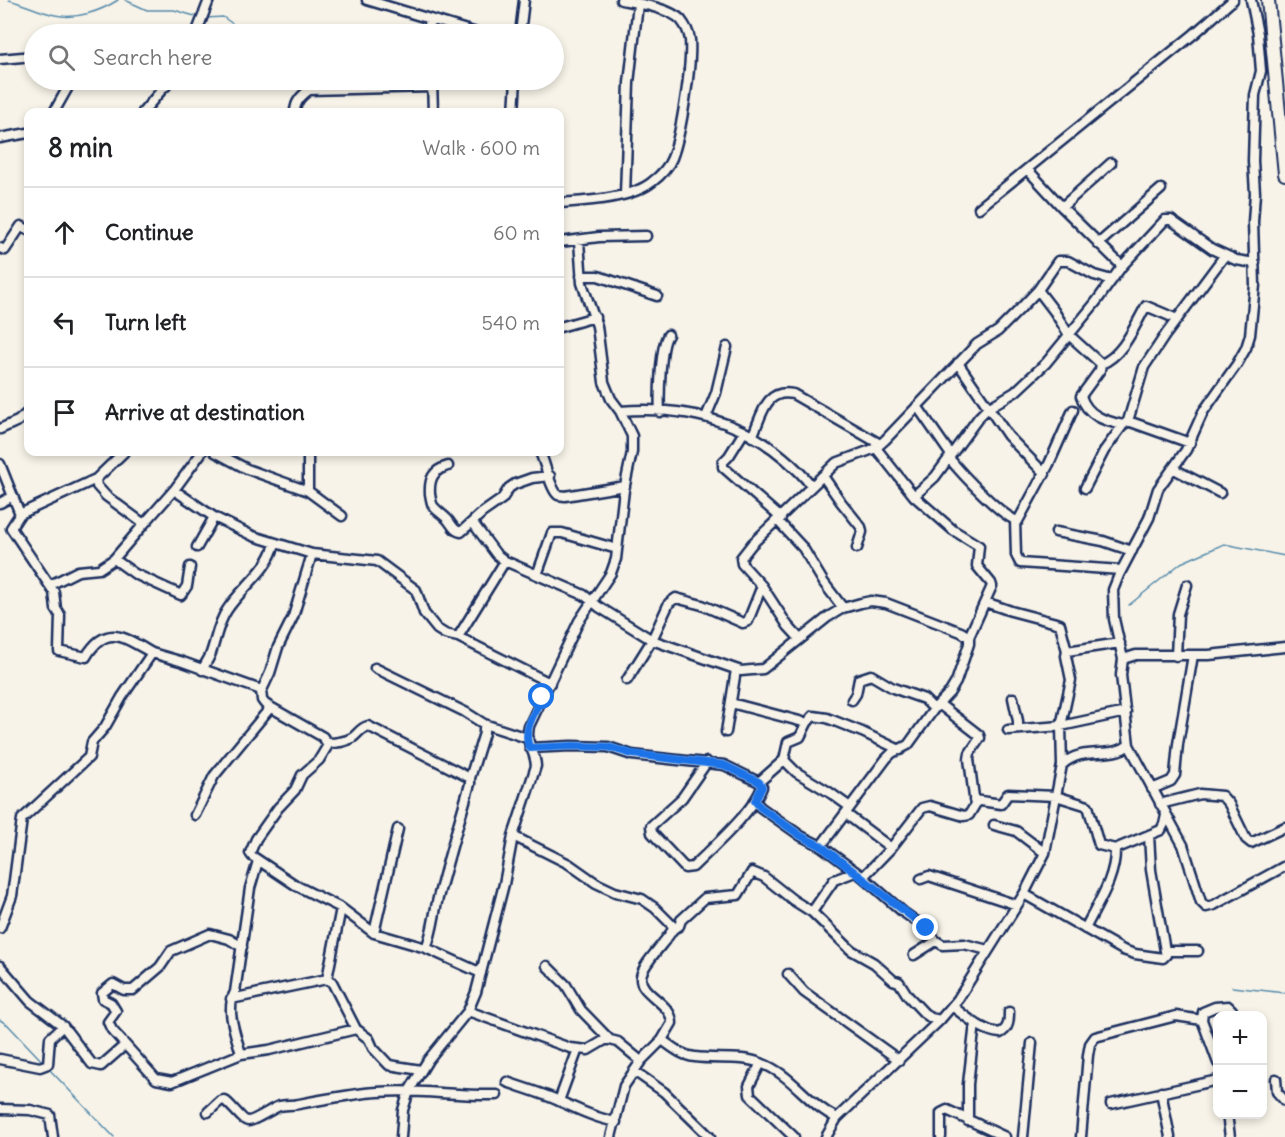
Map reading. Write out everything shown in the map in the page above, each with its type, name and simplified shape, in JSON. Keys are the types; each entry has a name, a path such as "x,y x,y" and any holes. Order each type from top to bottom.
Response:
{"highway":[{"path":"1268,0 1285,174"}],"street":[{"path":"200,24 209,0"},
{"path":"367,0 444,24"},
{"path":"521,24 524,0"},
{"path":"564,202 638,191 665,170 672,158 680,125 690,39 682,21 675,14 621,0"},
{"path":"979,208 1233,0"},
{"path":"1251,0 1258,34 1261,71 1255,95 1253,161 1256,193 1253,222 1254,309 1246,348 1203,412 1190,442 1174,469 1158,489 1149,518 1113,590 1114,619 1124,659 1121,675 1129,745 1182,845 1201,902 1206,907 1214,905 1285,866"},
{"path":"625,194 629,83 638,4"},
{"path":"429,20 429,24"},
{"path":"0,59 24,57"},
{"path":"56,108 66,90"},
{"path":"146,108 162,90"},
{"path":"295,108 300,97 309,90"},
{"path":"432,90 433,108"},
{"path":"514,108 515,90"},
{"path":"0,138 24,134"},
{"path":"1062,207 1111,163"},
{"path":"1027,169 1122,266"},
{"path":"1098,244 1161,189"},
{"path":"914,496 935,477 988,408 1015,392 1031,379 1122,266 1168,220 1212,249 1236,260 1255,263"},
{"path":"0,248 5,250 21,226 24,228"},
{"path":"564,242 599,237 646,236"},
{"path":"401,1137 403,1110 409,1091 421,1070 468,1011 481,973 504,884 513,836 536,766 536,760 526,738 529,726 579,621 611,573 617,549 633,444 632,436 604,382 601,343 581,276 579,241"},
{"path":"1085,488 1104,451 1125,423 1144,367 1225,255"},
{"path":"800,639 782,619 762,586 742,564 741,558 752,544 836,464 878,446 977,344 1007,323 1038,290 1053,265 1058,261 1063,260 1094,275 1112,280"},
{"path":"581,276 598,276 657,296"},
{"path":"1038,290 1054,310 1068,335 1101,364"},
{"path":"1101,364 1109,361 1126,341 1146,306 1177,319"},
{"path":"564,326 595,317"},
{"path":"660,412 663,351 668,335"},
{"path":"706,417 716,393 727,347"},
{"path":"958,363 1008,436 1045,474"},
{"path":"1101,364 1100,370 1081,396 1084,405 1099,418 1190,442"},
{"path":"821,846 886,759 908,745 950,692 956,682 969,644 969,637 992,584 977,566 979,546 953,530 914,496 878,446 793,394 786,392 775,394 770,398 748,434 723,462 723,467 779,519 803,548 824,583 843,608"},
{"path":"917,406 964,477 1000,510 1015,520"},
{"path":"620,411 638,410 721,420 784,456 812,486"},
{"path":"1015,520 1018,520 1045,474 1073,410"},
{"path":"0,429 24,416"},
{"path":"119,456 96,479 20,514 11,528 54,592 56,609 60,615 59,651 86,657 100,639 111,635 134,642 152,653 180,661 261,690 261,692"},
{"path":"50,585 78,571 99,568 114,559 174,490 199,456"},
{"path":"223,456 247,469 308,491 342,516"},
{"path":"308,491 309,456"},
{"path":"542,456 552,488 558,495 565,496 625,486"},
{"path":"0,464 20,514"},
{"path":"448,466 441,468 431,477 432,502 456,531 464,531 482,513 502,499 509,488 515,484 532,478 550,476"},
{"path":"1174,469 1220,493"},
{"path":"823,476 861,527 862,532 857,548"},
{"path":"96,479 98,488 144,524"},
{"path":"174,490 214,517 239,530 274,543 312,555 377,561 416,590 424,613 437,629 445,634 458,637 550,683"},
{"path":"0,503 13,496"},
{"path":"197,547 214,517"},
{"path":"1015,520 1016,555 1020,563 1121,570"},
{"path":"473,523 496,554 505,561 584,595 652,640 736,670 752,672 763,669 843,608 871,601 886,603 969,637"},
{"path":"1056,532 1103,541 1132,551"},
{"path":"537,575 552,534 562,534 617,549"},
{"path":"202,670 211,653 226,610 266,564 272,554 274,543"},
{"path":"312,555 293,617 278,647 261,692 261,700 270,708 323,737 328,748 302,775 295,790 278,808 252,846 250,853 258,861 297,886 341,908 374,933 426,948 481,973"},
{"path":"114,559 135,574 181,595 187,586 190,567"},
{"path":"458,637 505,561"},
{"path":"1176,656 1178,614 1187,585"},
{"path":"627,680 652,640 669,603 676,598 702,605 743,623 748,621 762,586"},
{"path":"826,1137 837,1118 952,1006 1024,894 1045,853 1062,765 1061,726 1071,680 1067,651 1060,624 986,602"},
{"path":"1067,651 1120,643"},
{"path":"1124,659 1136,655 1193,655 1285,646"},
{"path":"0,928 12,896 22,819 89,757 92,742 105,727 152,653"},
{"path":"1152,789 1174,779 1193,655"},
{"path":"375,668 465,712 484,724 526,738"},
{"path":"726,732 736,670"},
{"path":"852,700 860,678 871,675 893,688 924,699 979,735 980,738 970,753 969,759 974,800 973,811 964,816 930,806 922,808 891,848 863,877"},
{"path":"1013,698 1018,729"},
{"path":"731,702 807,723"},
{"path":"195,815 214,776 270,708"},
{"path":"1008,730 1061,726 1125,712"},
{"path":"759,782 784,760 788,742 800,737 813,716 827,718 900,750"},
{"path":"426,948 431,936 450,849 484,734 484,724"},
{"path":"327,743 354,737 362,728 368,726 470,778"},
{"path":"1062,765 1072,756 1122,750 1129,745"},
{"path":"530,748 608,747 632,754 706,762 724,765 759,782 762,787 755,801 693,867 685,868 652,833 651,826 682,798 706,762"},
{"path":"784,760 796,772 829,792 891,848"},
{"path":"974,800 998,804 1003,803 1008,794 1056,796 1088,806 1099,845 1115,849 1161,830 1166,815"},
{"path":"1160,804 1200,794 1222,796 1229,804 1246,839 1251,843 1285,827"},
{"path":"755,801 801,836 821,846 863,877 903,912 926,928 936,941 943,945 964,944 988,950"},
{"path":"994,825 1016,831 1045,853"},
{"path":"374,933 398,829"},
{"path":"1024,894 1135,954 1163,958 1166,955 1152,881 1149,835"},
{"path":"513,836 569,864 596,883 620,894 642,899 655,908 672,925 673,929"},
{"path":"1085,929 1112,873 1115,849"},
{"path":"241,1054 232,1022 231,999 235,992 250,888 258,861"},
{"path":"611,1137 624,1086 641,1061 662,1041 672,1023 670,1013 646,989 641,977 647,965 673,929 678,928 681,920 705,898 738,895 752,872 764,877 812,912 851,950 874,963 893,980 899,982 924,1013 940,1020"},
{"path":"812,912 834,880 855,872"},
{"path":"921,879 929,876 1017,905"},
{"path":"327,979 341,908"},
{"path":"242,947 229,939 210,934 171,951 160,967 133,990 124,990 113,984 102,993 103,999 111,1003 116,1011 108,1022 112,1030 156,1079 172,1082 241,1054 268,1050 356,1029"},
{"path":"914,955 936,941"},
{"path":"1165,951 1198,951"},
{"path":"0,966 30,1001 63,1026 92,1064 101,1066 125,1045"},
{"path":"547,966 566,985 582,1010 610,1040"},
{"path":"788,974 804,992 898,1060"},
{"path":"231,999 327,979 332,982 356,1029 369,1039 373,1048 389,1065 421,1070"},
{"path":"952,1006 989,1032 1000,1033 1007,1028 1009,1012"},
{"path":"1213,1050 1202,1020 1203,1012 1215,1007 1228,1006 1232,1011"},
{"path":"468,1011 578,1049 588,1050 605,1040 618,1042 641,1061"},
{"path":"1081,1137 1088,1055 1090,1044 1095,1037 1176,1016 1202,1020"},
{"path":"968,1121 968,1084 975,1023"},
{"path":"0,1059 40,1067 48,1064 50,1038 63,1026"},
{"path":"662,1041 680,1052 695,1057 761,1063 779,1073 823,1111 837,1118"},
{"path":"1023,1137 1032,1044"},
{"path":"559,1101 578,1049"},
{"path":"761,1063 749,1086 750,1095 795,1137"},
{"path":"634,1071 664,1092 710,1137"},
{"path":"1276,1078 1277,1092 1285,1101"},
{"path":"1111,1104 1213,1081"},
{"path":"507,1082 582,1112 616,1122"},
{"path":"208,1112 224,1100 244,1120 250,1121 282,1105 359,1094 409,1091 476,1096 497,1095"},
{"path":"1161,1092 1170,1137"},
{"path":"0,1108 51,1114 53,1137"},
{"path":"941,1137 941,1113 947,1110 1005,1137"},
{"path":"1228,1119 1230,1137"}],"waterway":[{"path":"9,0 49,14 63,16 96,11 118,0"},
{"path":"125,0 147,10 174,10 198,17"},
{"path":"206,18 223,17 233,24"},
{"path":"1129,605 1181,563 1224,544 1285,556"},
{"path":"1232,987 1285,993"},
{"path":"0,1020 8,1025 43,1062"},
{"path":"48,1068 114,1137"}],"route":[{"path":"542,697 526,738 530,748 608,747 632,754 724,765 759,782 762,787 755,801 760,807 801,836 821,846 926,928"}]}
